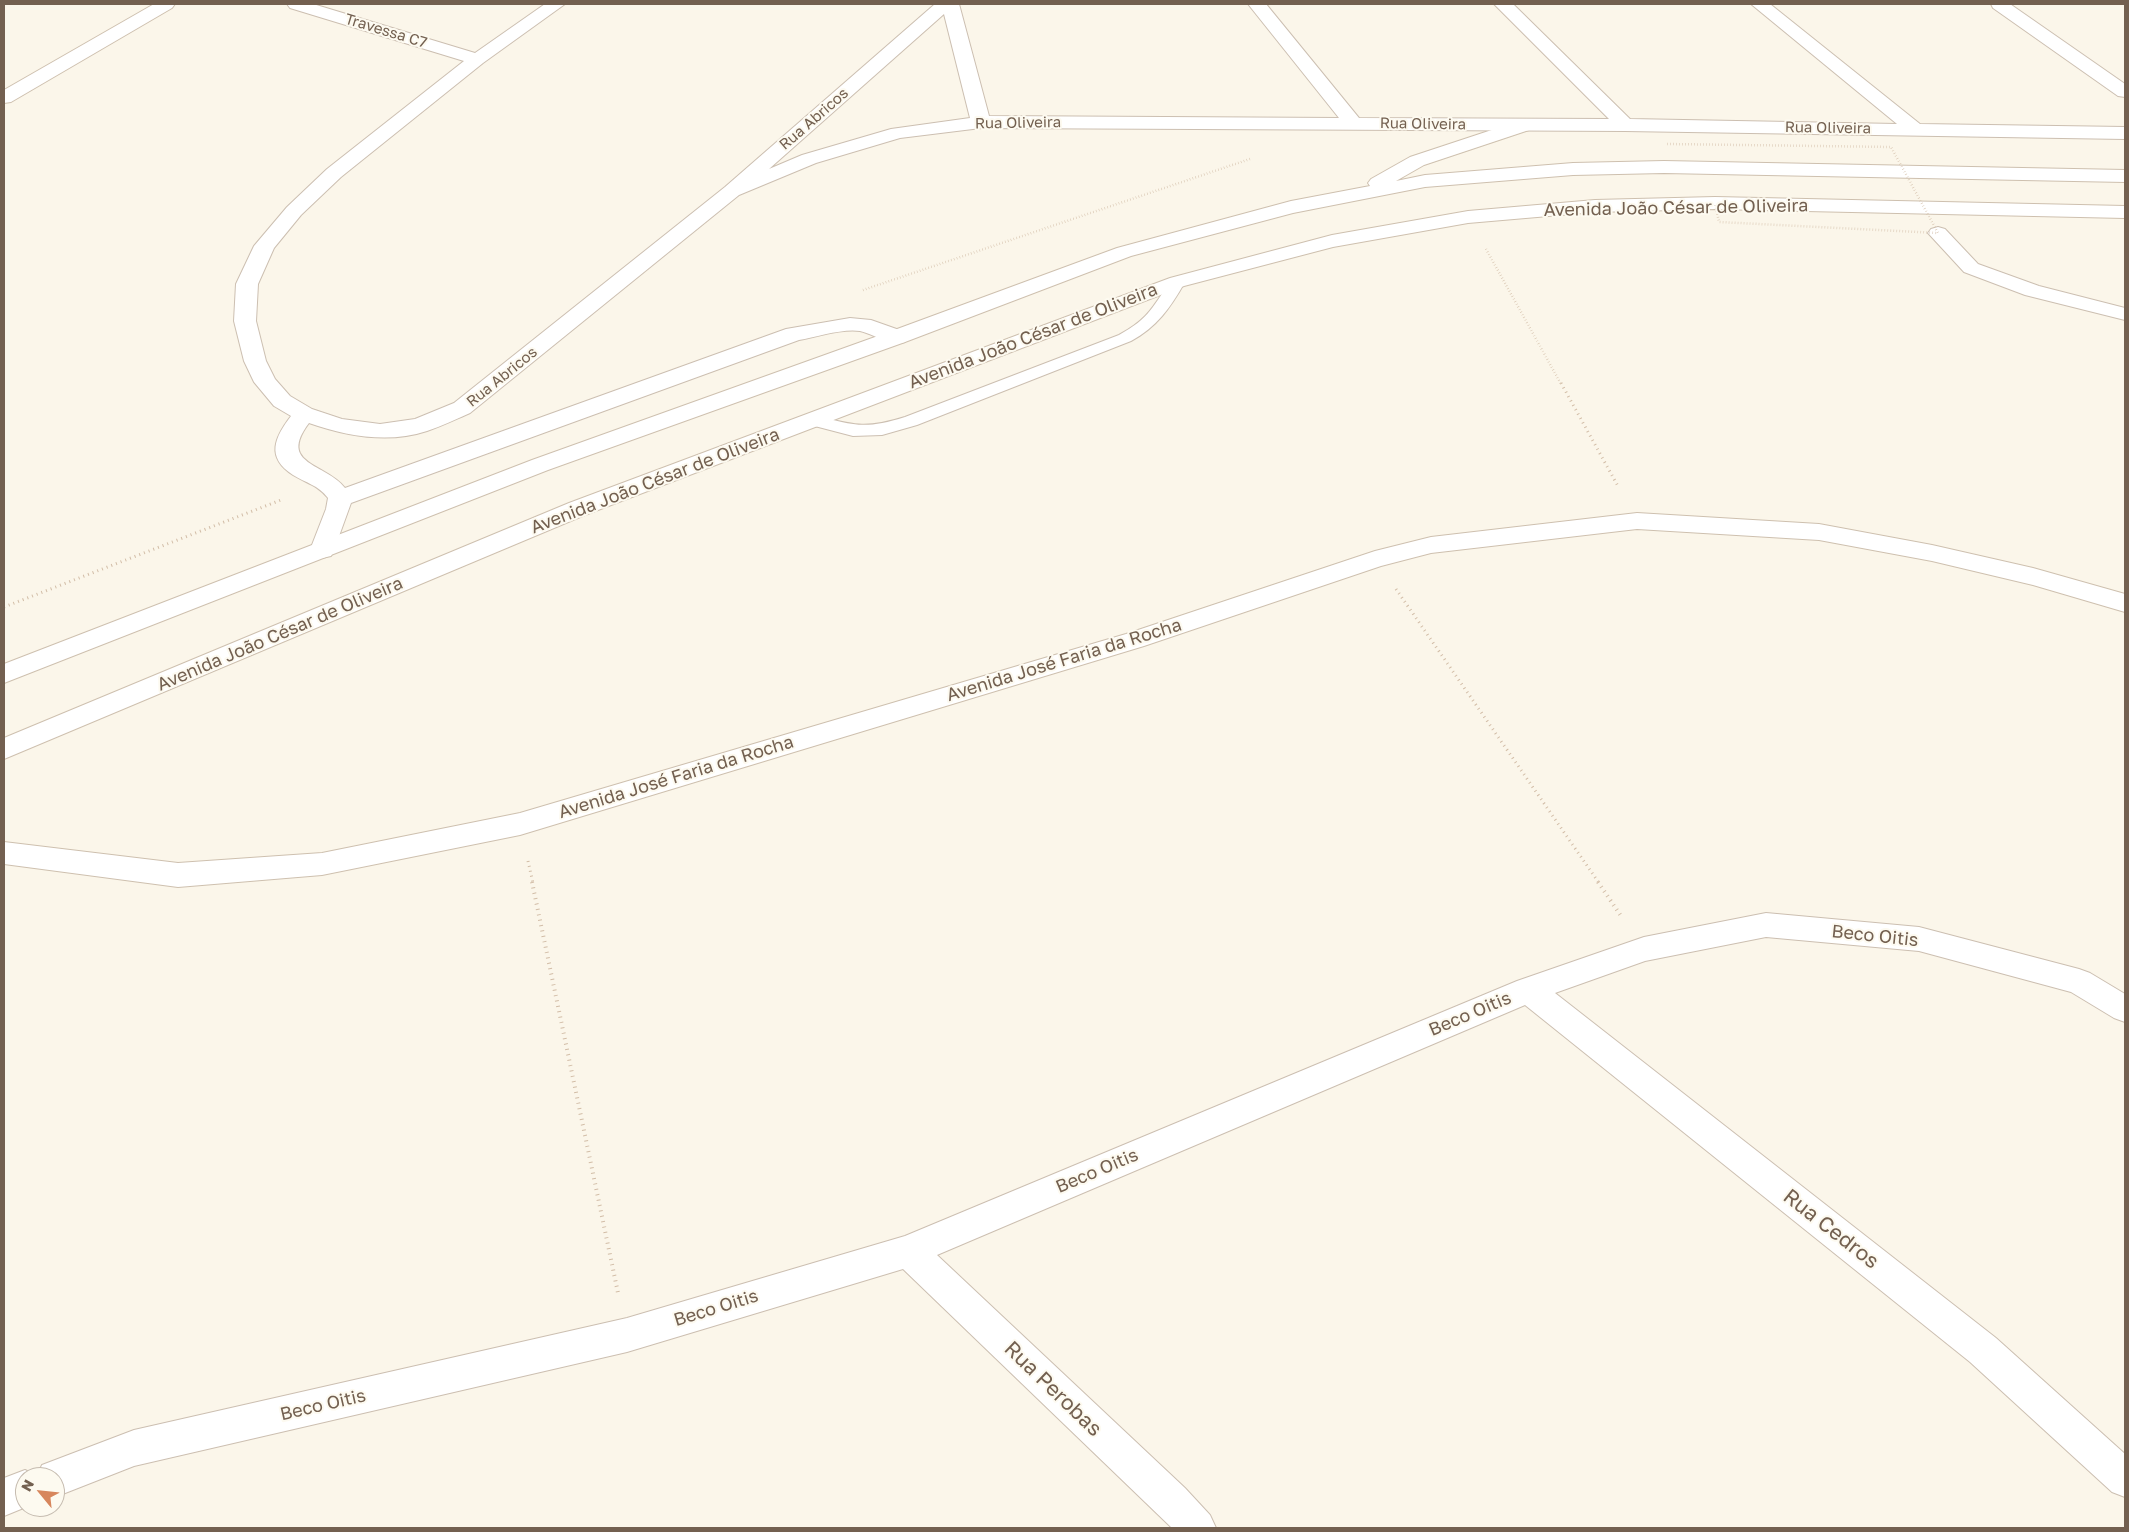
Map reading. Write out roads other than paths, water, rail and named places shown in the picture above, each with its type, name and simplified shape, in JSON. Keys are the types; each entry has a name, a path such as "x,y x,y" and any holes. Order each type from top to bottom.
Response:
{"street":[{"path":"4,98 166,4"},
{"name":"Travessa C7","path":"296,4 477,59"},
{"name":"Rua Abricos","path":"556,4 477,59 334,173 294,212 264,246 247,284 245,321 255,361 265,382 282,401 304,414 339,426 380,430 419,426 462,408 732,191 946,4"},
{"path":"950,4 981,122"},
{"path":"1256,4 1353,123"},
{"path":"1503,4 1624,125"},
{"path":"1760,4 1916,130"},
{"path":"1999,4 2125,92"},
{"name":"Rua Oliveira","path":"732,191 809,159 889,136 981,122 1624,125 2125,133"},
{"path":"1360,194 1417,161 1525,125"},
{"name":"Avenida João César de Oliveira","path":"4,674 540,465 897,337 1124,252 1291,207 1425,181 1573,169 1664,167 2125,176"},
{"name":"Avenida João César de Oliveira","path":"4,749 577,509 1177,282 1332,241 1468,217 1595,206 1715,203 2125,212"},
{"path":"1938,233 1971,268 2032,290 2125,314"},
{"path":"340,498 794,334 850,324 863,325 897,337"},
{"path":"304,414 286,440 286,451 292,462 302,470 327,482 340,498 338,509 322,550"},
{"name":"Avenida José Faria da Rocha","path":"4,853 178,875 322,864 520,824 1135,640 1375,559 1431,545 1638,522 1819,532 1932,553 2024,574 2125,604"},
{"name":"Beco Oitis","path":"65,1474 134,1448 627,1335 908,1250 1528,990 1644,949 1766,925 1919,939 2079,982 2125,1009"},
{"name":"Rua Cedros","path":"1528,990 1983,1350 2125,1479"},
{"name":"Rua Perobas","path":"908,1250 1165,1494 1197,1528"}],"lane":[{"path":"812,420 853,430 882,430 911,421 1125,338 1144,328 1159,314 1177,282"}]}
